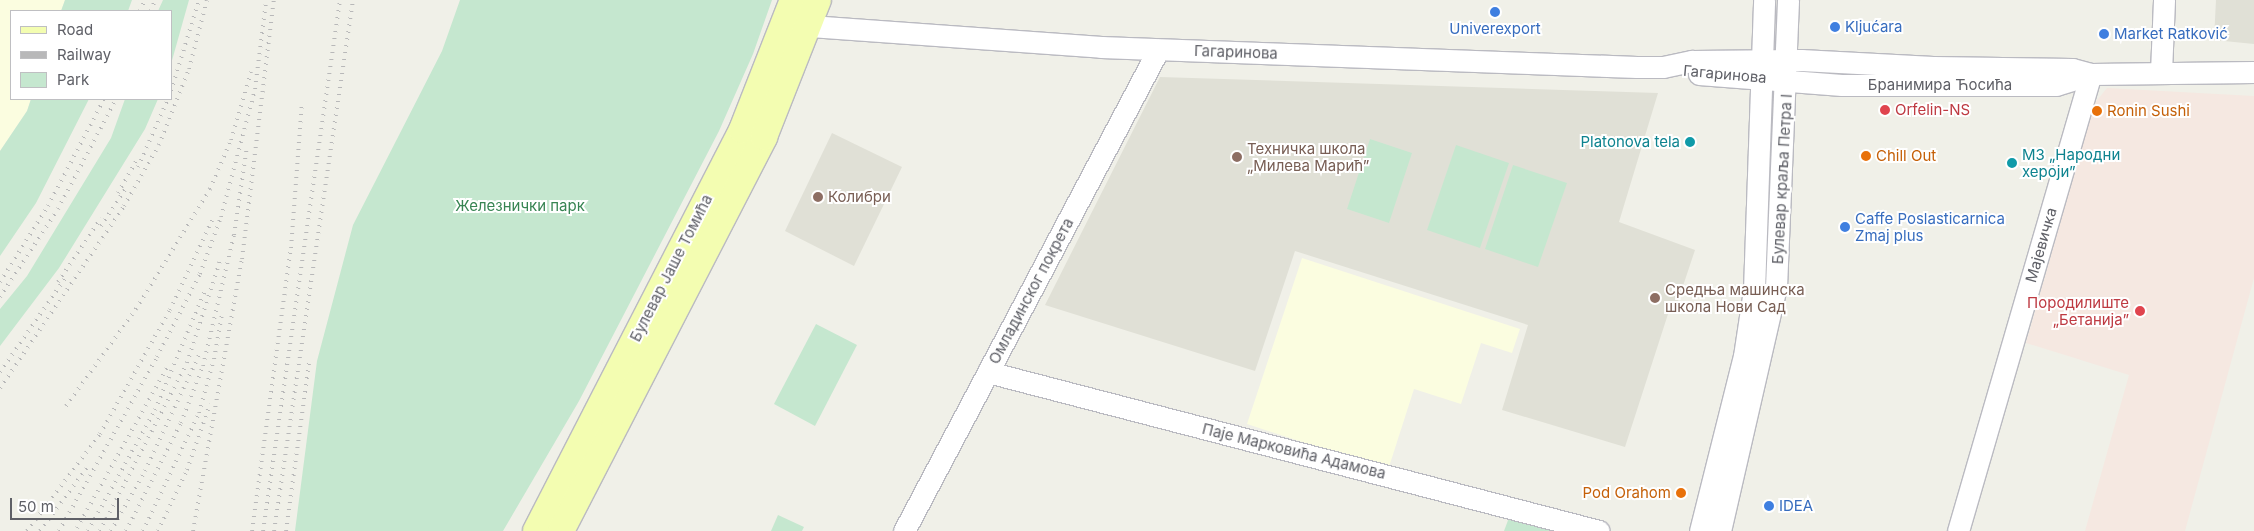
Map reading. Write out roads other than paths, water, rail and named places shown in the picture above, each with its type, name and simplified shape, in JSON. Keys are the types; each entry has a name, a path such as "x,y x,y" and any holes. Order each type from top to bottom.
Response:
{"main road":[{"name":"Булевар Јаше Томића","path":"536,531 742,130 793,0"},
{"name":"Булевар Јаше Томића","path":"561,531 764,137 810,26 818,0"}],"street":[{"name":"Булевар краља Петра I","path":"1700,531 1750,328 1754,290 1764,0"},
{"name":"Булевар краља Петра I","path":"1720,531 1774,308 1779,263 1788,0"},
{"path":"2162,72 2164,0"},
{"name":"Гагаринова","path":"810,26 1158,50 1663,67 1692,61 1787,70"},
{"name":"Омладинског покрета","path":"904,531 1158,50"},
{"name":"Бранимира Ћосића","path":"1787,70 1842,85 2056,85 2072,82 2091,74 2254,72"},
{"name":"Мајевичка","path":"1958,531 2091,74"},
{"name":"Паје Марковића Адамова","path":"988,372 1599,531"}],"railway":[{"path":"140,10 145,0"},
{"path":"151,10 155,0"},
{"path":"172,88 199,0"},
{"path":"0,388 124,206 159,145 189,69 207,0"},
{"path":"193,531 242,259 274,0"},
{"path":"263,531 340,0"},
{"path":"274,531 353,0"},
{"path":"59,531 157,357 200,274 221,217 255,89 266,2"},
{"path":"66,406 136,309 210,189 231,140 251,72"},
{"path":"0,282 48,206 103,100"},
{"path":"0,297 58,209 115,100"},
{"path":"138,167 168,100"},
{"path":"252,531 291,248 302,103"},
{"path":"126,531 181,423 203,366 234,235 247,146"},
{"path":"118,193 138,158"},
{"path":"101,226 126,188"},
{"path":"58,282 101,218"},
{"path":"27,531 100,434 170,310 213,218"},
{"path":"100,531 187,363 221,258"},
{"path":"0,372 66,277"},
{"path":"88,531 155,410 206,288"},
{"path":"143,531 199,413 214,359 222,314"},
{"path":"111,531 145,471 200,353"},
{"path":"286,531 309,362"},
{"path":"77,528 169,364"},
{"path":"158,531 187,470 210,404"},
{"path":"40,531 89,465"}],"place":[{"name":"Univerexport","path":"1495,12"},
{"name":"Kljućara","path":"1835,27"},
{"name":"Market Ratković","path":"2104,34"},
{"name":"Orfelin-NS","path":"1885,110"},
{"name":"Ronin Sushi","path":"2097,111"},
{"name":"Platonova tela","path":"1690,142"},
{"name":"Chill Out","path":"1866,156"},
{"name":"Техничка школа „Милева Марић”","path":"1237,157"},
{"name":"МЗ „Народни хероји”","path":"2012,163"},
{"name":"Колибри","path":"818,197"},
{"name":"Caffe Poslasticarnica Zmaj plus","path":"1845,227"},
{"name":"Средња машинска школа Нови Сад","path":"1655,298"},
{"name":"Породилиште „Бетанија”","path":"2140,311"},
{"name":"Pod Orahom","path":"1681,493"},
{"name":"IDEA","path":"1769,506"}],"park label":[{"name":"Железнички парк","path":"520,206"}]}
